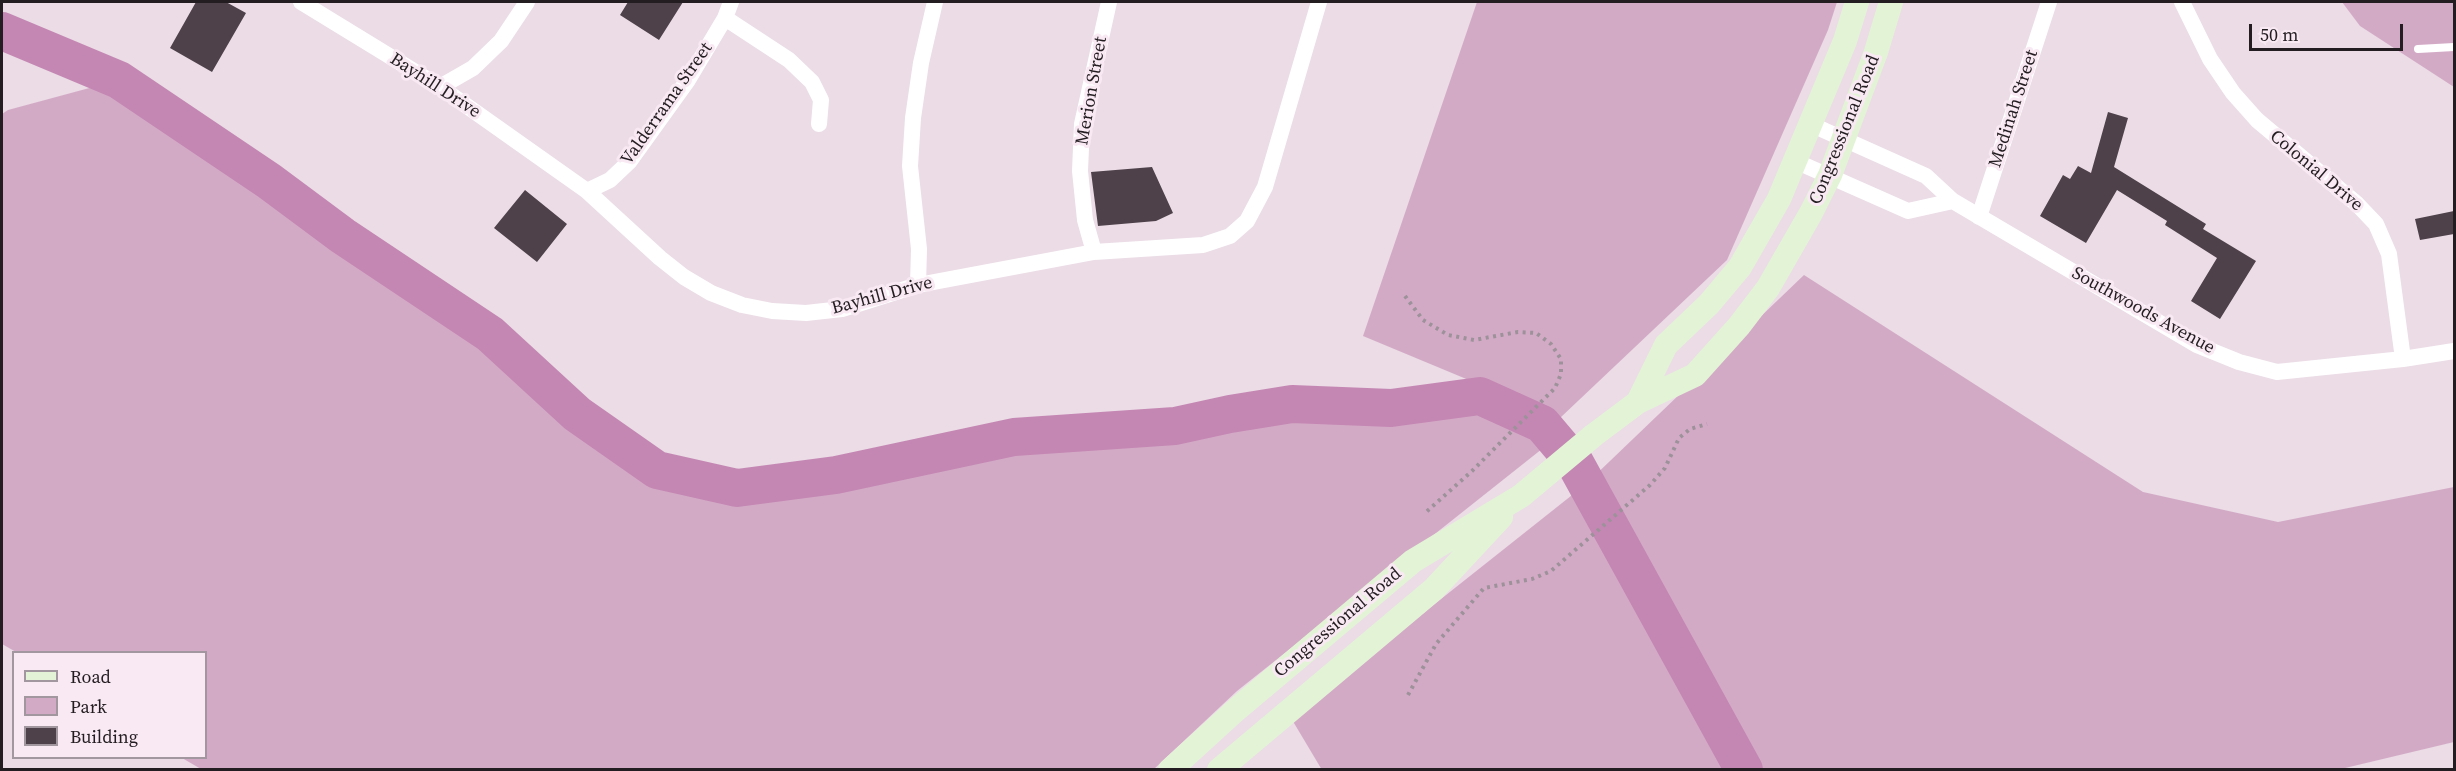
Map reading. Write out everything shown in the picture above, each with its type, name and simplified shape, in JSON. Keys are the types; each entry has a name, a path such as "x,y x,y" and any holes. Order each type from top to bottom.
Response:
{"main road":[{"name":"Congressional Road","path":"1638,402 1666,345 1709,304 1740,267 1779,199 1845,41 1857,2"},
{"name":"Congressional Road","path":"1219,770 1434,589 1523,494 1638,402 1695,375 1739,326 1768,288 1830,175 1876,52 1891,2"},
{"name":"Congressional Road","path":"1170,770 1236,709 1413,561 1523,494"}],"street":[{"name":"Bayhill Drive","path":"301,2 440,87 587,191 684,277 711,293 742,305 772,311 806,313 842,309 918,285 1094,252 1203,245 1230,236 1247,221 1265,187 1319,2"},
{"path":"440,87 473,68 501,41 527,2"},
{"name":"Valderrama Street","path":"587,191 610,180 629,162 688,80 725,18 731,2"},
{"path":"918,285 919,249 910,166 912,130 921,63 935,2"},
{"name":"Merion Street","path":"1094,252 1084,210 1080,171 1082,136 1086,105 1109,2"},
{"name":"Medinah Street","path":"1979,217 2049,2"},
{"name":"Colonial Drive","path":"2182,2 2210,59 2233,93 2257,120 2357,204 2376,224 2389,254 2403,359"},
{"path":"725,18 789,60 812,82 821,100 819,124"},
{"name":"Southwoods Avenue","path":"1810,124 1926,176 1953,201 1979,217 2197,345 2239,362 2277,372 2403,359 2454,351"},
{"path":"1795,161 1908,211 1953,201"}],"lane":[{"path":"2418,49 2454,46"}],"path":[{"path":"1405,296 1423,320 1448,335 1474,340 1528,332 1545,337 1560,359 1561,374 1555,388 1472,471 1425,513"},
{"path":"1408,695 1436,644 1484,588 1532,579 1551,571 1650,485 1665,468 1679,438 1690,429 1707,424"}],"green space":[{"path":"1477,2 1837,2 1828,30 1727,260 1560,418 1363,336"},
{"path":"2342,2 2454,2 2454,87 2360,26"},
{"path":"119,80 269,181 343,236 490,334 577,414 657,470 737,488 836,475 1014,437 1175,426 1292,404 1391,408 1480,396 1543,417 1552,441 1237,691 1154,769 201,769 184,759 207,759 207,651 14,651 2,644 2,114 8,110"},
{"path":"1804,275 2143,492 2278,522 2454,487 2454,742 2341,769 1322,770 1291,718 1586,484"}],"building":[{"path":"196,2 226,2 246,13 212,72 170,48"},
{"path":"628,2 683,2 659,40 620,15"},
{"path":"2108,112 2128,118 2114,167 2206,224 2203,229 2256,261 2220,319 2191,301 2217,258 2165,225 2167,221 2117,190 2086,243 2040,216 2063,175 2070,179 2078,166 2091,173"},
{"path":"1152,167 1173,213 1156,221 1098,226 1091,172"},
{"path":"525,190 567,224 537,262 494,228"},
{"path":"2454,211 2454,234 2420,240 2415,219"}],"waterway":[{"path":"2,31 119,80 269,181 343,236 490,334 577,414 657,470 737,488 836,475 1014,437 1175,426 1292,404 1391,408 1480,396 1542,424 1575,463 1744,770"}]}
